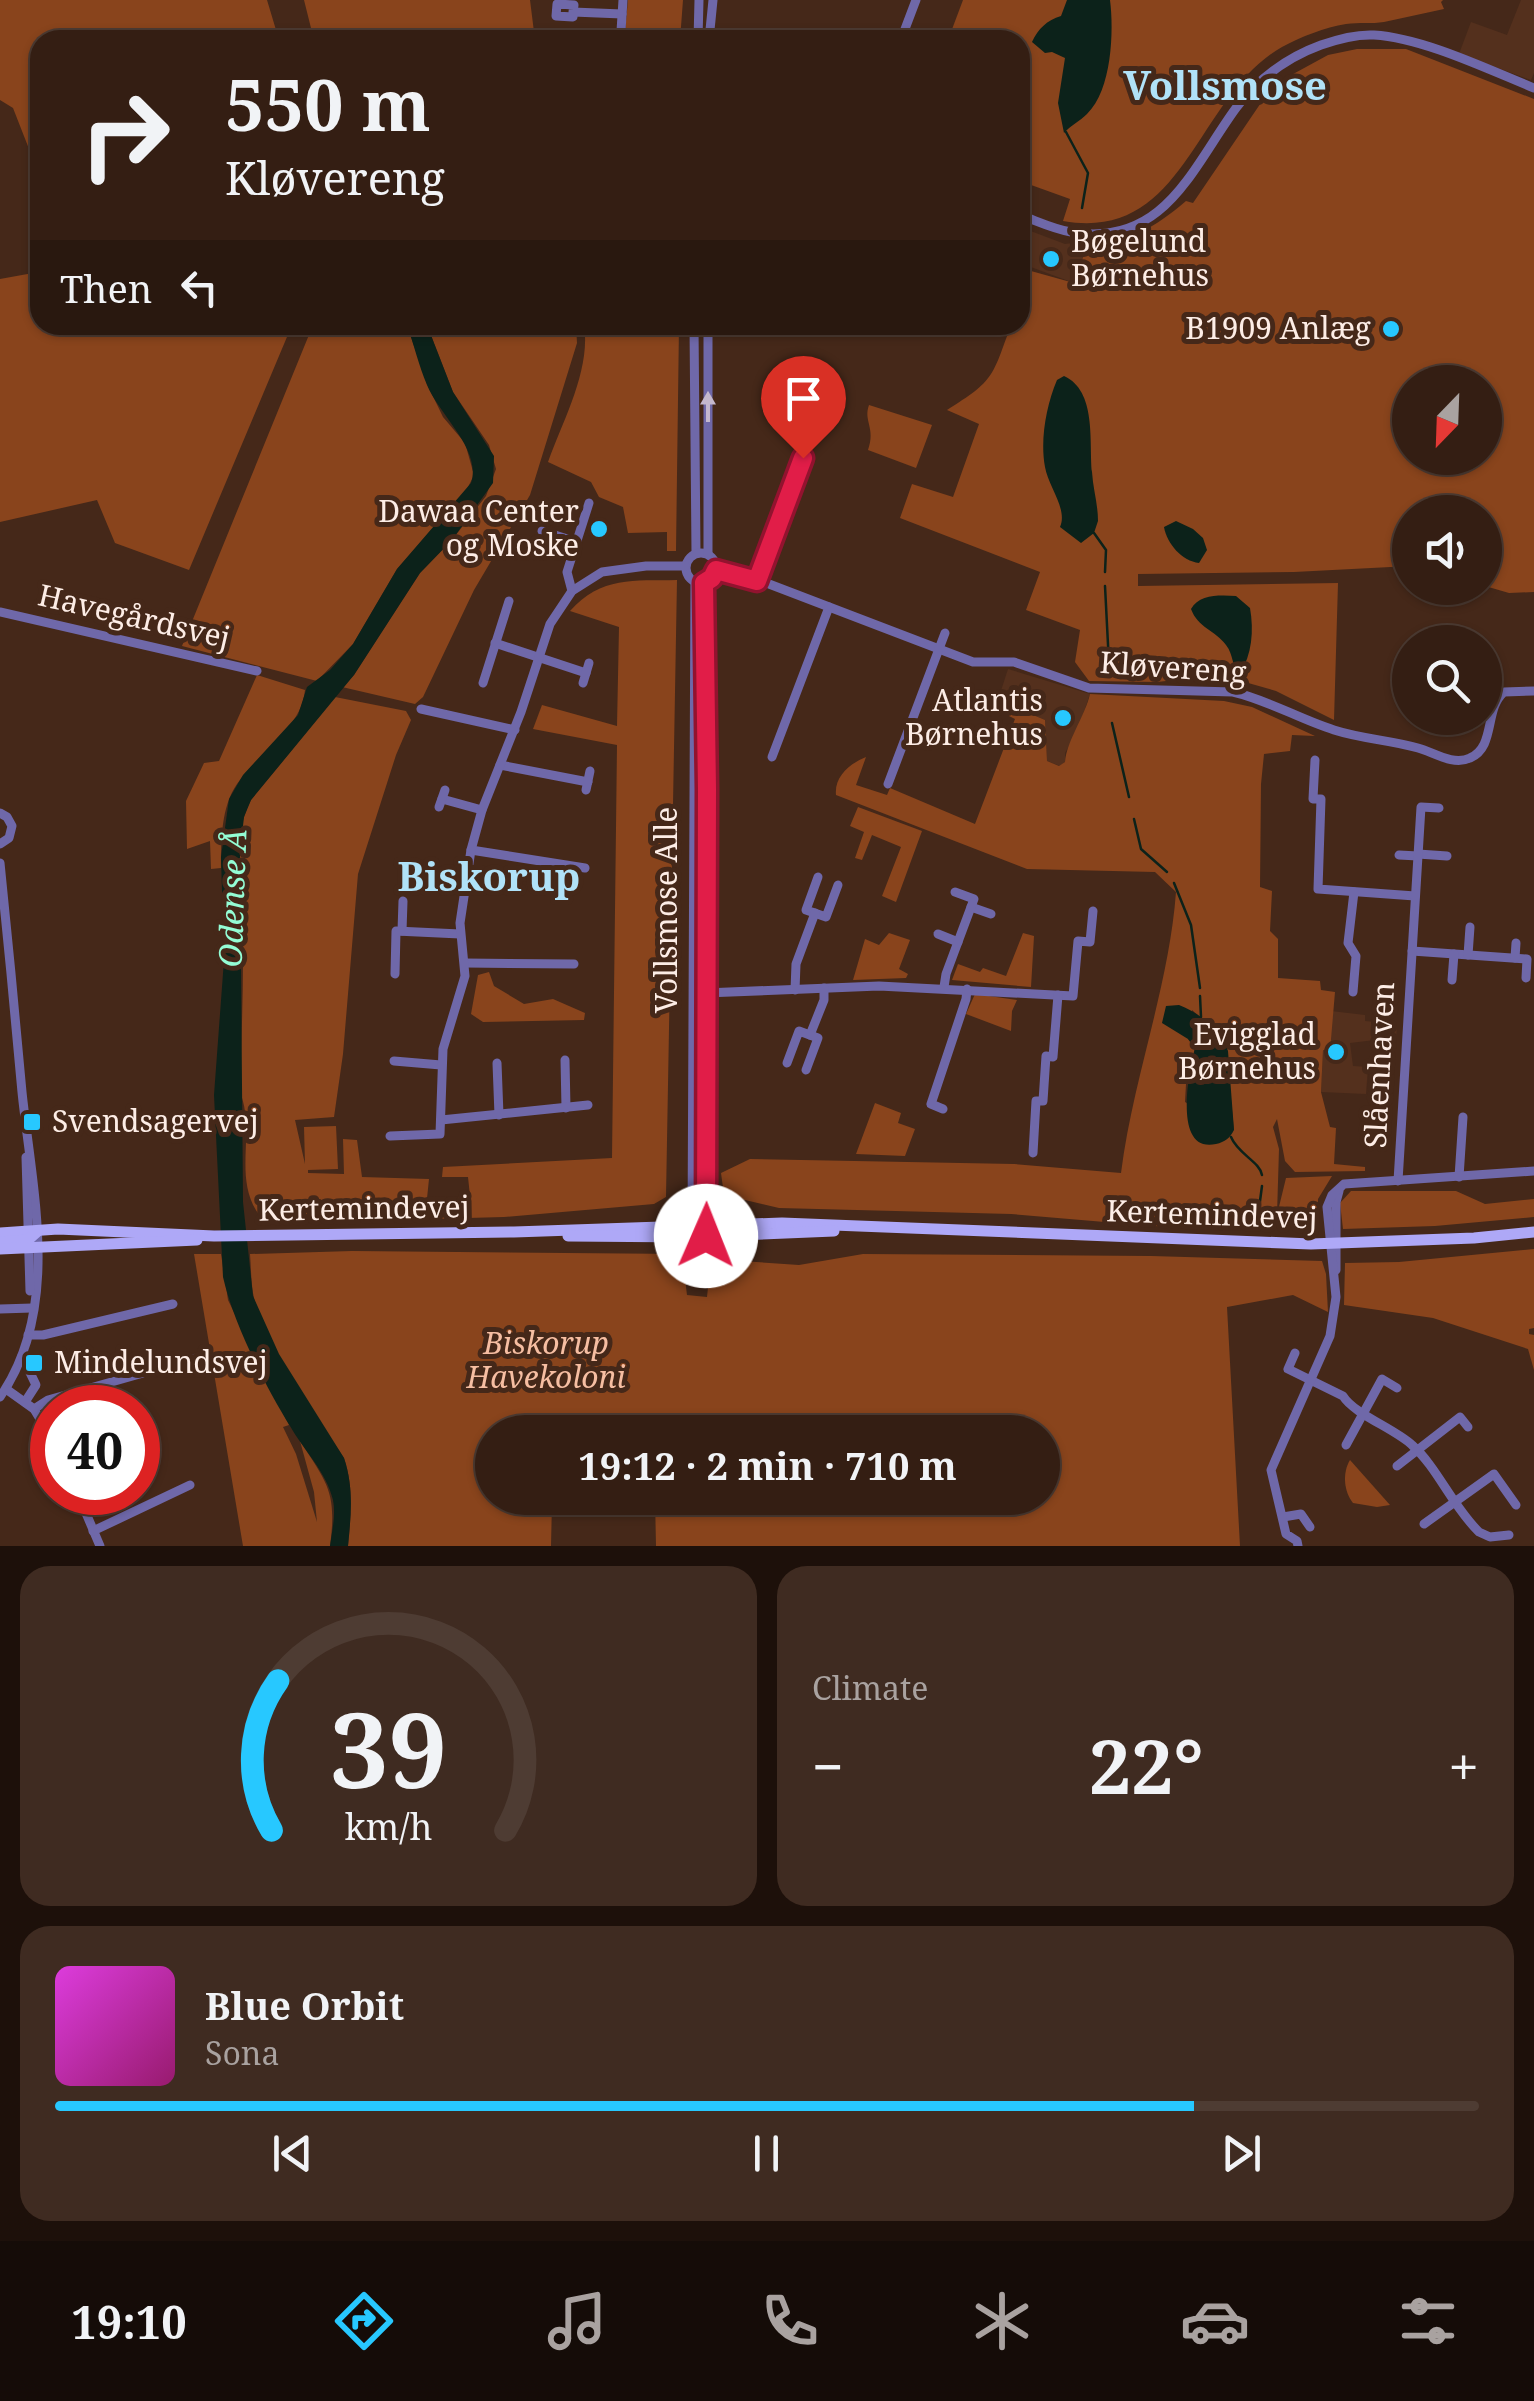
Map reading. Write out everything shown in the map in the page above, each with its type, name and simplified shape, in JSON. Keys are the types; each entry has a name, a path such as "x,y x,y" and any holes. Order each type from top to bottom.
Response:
{"main road":[{"name":"Kertemindevej","path":"0,1249 33,1240 166,1233 262,1236 889,1228 1333,1243 1534,1232"},
{"name":"Kertemindevej","path":"0,1233 33,1240 180,1243 216,1236"},
{"path":"0,1242 33,1240"}],"street":[{"path":"620,30 623,0"},
{"path":"698,30 699,0"},
{"path":"710,30 713,0"},
{"path":"905,28 916,0"},
{"path":"574,12 622,14"},
{"path":"1030,218 1083,233 1122,229 1154,215 1186,186 1252,89 1286,61 1334,41 1356,36 1390,38 1423,46 1534,88"},
{"path":"694,335 702,554"},
{"path":"702,554 708,335"},
{"path":"757,581 815,427"},
{"path":"572,591 567,572 590,503"},
{"path":"542,531 577,542"},
{"path":"390,1136 440,1134 441,1065 446,1032 465,976 460,909 471,850 550,624 572,591 602,572 685,566 702,554"},
{"path":"685,566 688,577 699,583 712,578 716,570 714,560 702,554"},
{"name":"Kløvereng","path":"716,570 757,581 980,664 1020,663 1089,688 1243,694 1332,729 1415,747 1448,759 1462,760 1478,752 1488,733 1493,706 1504,692 1534,691"},
{"name":"Vollsmose Alle","path":"699,583 692,993 699,1230"},
{"name":"Vollsmose Alle","path":"699,583 707,993 699,1230"},
{"path":"483,683 509,601"},
{"path":"772,757 829,607"},
{"name":"Havegårdsvej","path":"0,612 256,671"},
{"path":"888,784 945,633"},
{"path":"495,644 586,673"},
{"path":"421,709 514,730"},
{"path":"1316,760 1313,798 1320,799 1318,889 1415,896"},
{"path":"500,765 588,781"},
{"path":"442,799 482,810"},
{"name":"Slåenhaven","path":"1398,1181 1421,807 1440,808"},
{"path":"0,814 10,821 12,832 0,844"},
{"path":"471,850 585,868"},
{"path":"1399,855 1448,856"},
{"path":"0,864 33,1240 28,1335 3,1393 30,1405"},
{"path":"818,878 806,910 826,917 838,885"},
{"path":"944,988 974,899 955,892"},
{"name":"Slåenhaven","path":"1354,892 1348,943 1356,956 1354,992"},
{"path":"402,931 403,901"},
{"path":"971,906 992,914"},
{"path":"692,993 944,988 1073,996 1078,941 1090,942 1093,911"},
{"path":"795,990 796,964 816,913"},
{"path":"1468,955 1470,927"},
{"path":"395,974 396,931 460,934"},
{"path":"938,934 958,942"},
{"path":"1516,943 1515,958 1527,959 1526,978"},
{"name":"Slåenhaven","path":"1412,952 1515,958"},
{"path":"1452,980 1454,954"},
{"path":"465,963 574,965"},
{"path":"810,1035 824,1000 824,988"},
{"path":"943,1109 930,1104 966,989"},
{"path":"1034,1153 1036,1101 1042,1102 1046,1056 1053,1057 1058,994"},
{"path":"787,1063 799,1031 810,1035 818,1038 806,1070"},
{"path":"565,1060 566,1108"},
{"path":"394,1061 441,1065"},
{"path":"498,1062 499,1115"},
{"path":"441,1120 588,1104"},
{"path":"1459,1178 1463,1118"},
{"name":"Slåenhaven","path":"1298,1546 1286,1534 1271,1470 1330,1336 1335,1316 1333,1243 1327,1207 1332,1195 1344,1184 1534,1171"},
{"path":"28,1335 173,1304"},
{"path":"0,1309 32,1308"},
{"path":"1294,1354 1288,1369 1364,1412 1418,1451 1479,1532 1490,1537 1509,1535"},
{"path":"22,1356 36,1385"},
{"path":"101,1385 196,1358"},
{"path":"1346,1445 1382,1380 1397,1388"},
{"path":"1397,1466 1460,1417 1468,1427"},
{"path":"1424,1524 1494,1474 1516,1505"},
{"path":"93,1531 190,1484"},
{"path":"1283,1517 1301,1514 1310,1528"},
{"path":"86,1515 100,1546"}],"shaded area":[{"path":"1521,0 1534,0 1531,80 1459,54 1471,22 1507,35"},
{"name":"Bøgelund Børnehus","path":"1030,231 1065,244 1080,242 1087,246 1074,283 1030,267"},
{"name":"Atlantis Børnehus","path":"1008,669 1090,694 1065,753 1065,762 1060,766 1047,761 1045,720 998,700"},
{"name":"Evigglad Børnehus","path":"1331,1011 1365,1015 1365,1021 1397,1024 1394,1071 1382,1071 1383,1054 1375,1053 1375,1040 1350,1043 1353,1066 1368,1067 1366,1094 1321,1092 1323,1050 1330,1050"}],"green space":[{"path":"0,0 267,0 276,30 30,30 30,151 13,108 0,100"},
{"path":"304,0 530,0 534,30 312,30"},
{"path":"628,0 683,0 681,30 625,30"},
{"path":"963,0 1443,0 1444,9 1384,22 1338,25 1282,47 1253,69 1228,98 1163,189 1137,210 1104,222 1063,221 1070,199 1030,185 1030,30 952,30"},
{"path":"1357,49 1406,49 1534,99 1534,592 1502,591 1502,495 1392,495 1392,567 1138,574 1138,586 1338,583 1334,720 1276,691 1220,675 1157,682 1089,681 1075,662 1080,630 1026,610 1040,572 900,518 912,484 953,497 979,424 947,410 990,376 1007,335 1030,335 1031,271 1074,283 1087,246 1141,232 1186,201 1193,203 1273,85 1328,55"},
{"path":"30,274 30,335 288,335 189,570 115,543 97,500 0,522 0,279"},
{"path":"309,335 410,335 443,417 465,443 474,475 467,489 397,569 353,644 317,681 182,646"},
{"path":"431,335 577,335 530,495 474,590 423,697 415,704 342,687 354,675 420,573 486,496 496,469 489,445 453,392"},
{"path":"585,335 679,335 676,551 667,551 667,532 628,533 623,507 599,497 591,482 548,462 580,377"},
{"path":"869,405 932,425 916,468 868,450"},
{"path":"677,580 666,1197 654,1204 431,1219 439,1199 470,1196 468,1177 442,1177 443,1167 612,1158 617,745 533,729 542,705 617,726 619,627 570,611 606,586"},
{"path":"257,675 305,690 302,704 287,729 232,793 223,824 221,868 211,869 210,841 187,849 186,801 204,763 219,761"},
{"path":"1090,694 1224,701 1252,707 1315,736 1292,735 1290,751 1264,754 1260,887 1272,891 1270,931 1278,939 1278,978 1320,981 1321,990 1335,992 1330,1051 1323,1050 1321,1092 1330,1127 1336,1128 1334,1164 1365,1167 1365,1171 1295,1172 1285,1161 1277,1119 1273,1127 1279,1149 1277,1215 1286,1178 1332,1176 1318,1199 1317,1229 1275,1224 1239,1228 1152,1226 1011,1214 779,1208 724,1195 721,1173 750,1159 1014,1164 1121,1173 1166,963 1176,892 1155,872 1027,869 836,795 845,771 866,757 856,785 887,795 890,788 975,824 1015,719 995,709 998,700 1045,720 1047,761 1059,766 1065,762","holes":["1192,1010 1225,1039 1234,1130 1185,1102 1195,1048 1188,1039"]},
{"path":"335,697 406,711 411,720 358,874 334,1117 295,1120 305,1164 304,1127 336,1126 338,1169 308,1173 344,1174 343,1139 357,1140 362,1177 429,1179 425,1218 263,1220 248,1190 245,1108 240,1092 243,961 239,838 251,800"},
{"path":"858,807 922,831 896,902 882,896 901,847 872,835 862,860 855,858 864,832 850,826"},
{"path":"889,933 910,940 899,969 908,974 906,978 853,980 865,939 879,945"},
{"path":"1023,933 1034,936 1031,987 952,980 958,964 1006,976"},
{"path":"489,972 494,986 524,1004 553,999 585,1013 584,1020 483,1022 471,1014 478,975"},
{"path":"975,994 1017,1000 1011,1031 966,1014"},
{"path":"875,1103 901,1113 898,1123 915,1129 905,1156 856,1154"},
{"path":"1351,1191 1456,1191 1485,1204 1534,1199 1534,1217 1343,1229 1340,1203"},
{"path":"1534,1249 1534,1328 1529,1329 1529,1334 1534,1335 1534,1370 1528,1349 1433,1318 1344,1305 1345,1263"},
{"path":"194,1254 221,1254 228,1300 289,1425 283,1427 296,1454 317,1522 314,1492 300,1441 328,1490 332,1513 330,1546 243,1546"},
{"name":"Biskorup Havekoloni","path":"250,1254 682,1254 687,1295 707,1297 711,1259 799,1265 863,1254 1322,1261 1328,1312 1293,1295 1227,1307 1240,1546 656,1546 655,1515 1060,1515 1060,1415 651,1414 475,1415 475,1515 552,1515 551,1546 348,1546 351,1512 344,1458 267,1335 253,1293"},
{"path":"1350,1460 1390,1505 1353,1503 1345,1482"}],"water":[{"path":"1067,0 1110,0 1112,28 1102,90 1087,114 1064,133 1058,103 1065,58 1045,53 1032,42 1044,26 1061,16"},
{"name":"Odense Å","path":"410,335 431,335 453,392 494,456 493,483 452,540 420,573 354,675 251,800 244,817 240,852 243,1202 253,1296 279,1354 344,1458 351,1512 348,1546 330,1546 334,1511 330,1490 260,1373 234,1314 223,1277 214,1095 224,960 221,857 229,799 243,775 298,715 307,687 330,670 353,644 397,569 471,483 471,458 427,385"},
{"path":"1064,376 1082,393 1089,418 1098,521 1094,533 1081,543 1060,527 1061,513 1044,457 1050,401 1057,380"},
{"path":"1176,521 1203,538 1207,550 1199,563 1181,555 1168,540 1164,527"},
{"path":"1236,596 1250,608 1252,625 1249,650 1240,674 1226,645 1198,621 1191,609 1205,598"},
{"path":"1179,1005 1209,1023 1228,1051 1234,1130 1216,1144 1202,1144 1193,1136 1188,1123 1188,1089 1195,1048 1162,1023 1166,1006"}],"waterway":[{"path":"1066,132 1088,173 1082,208"},
{"path":"1094,533 1106,550 1105,572"},
{"path":"1105,586 1109,664"},
{"path":"1112,723 1129,797"},
{"path":"1134,819 1141,849 1167,872"},
{"path":"1174,883 1191,925 1200,988"},
{"path":"1200,996 1201,1017"},
{"path":"1231,1137 1262,1175"},
{"path":"1258,1216 1262,1186"}],"place":[{"name":"Bøgelund Børnehus","path":"1051,259"},
{"name":"B1909 Anlæg","path":"1391,329"},
{"name":"Dawaa Center og Moske","path":"599,529"},
{"name":"Atlantis Børnehus","path":"1063,718"},
{"name":"Evigglad Børnehus","path":"1336,1052"},
{"name":"Svendsagervej","path":"32,1122"},
{"name":"Mindelundsvej","path":"34,1363"}],"district":[{"name":"Vollsmose","path":"1225,86"},
{"name":"Biskorup","path":"489,877"}],"route":[{"path":"706,1236 704,583 716,570 757,581 803,458"}]}
